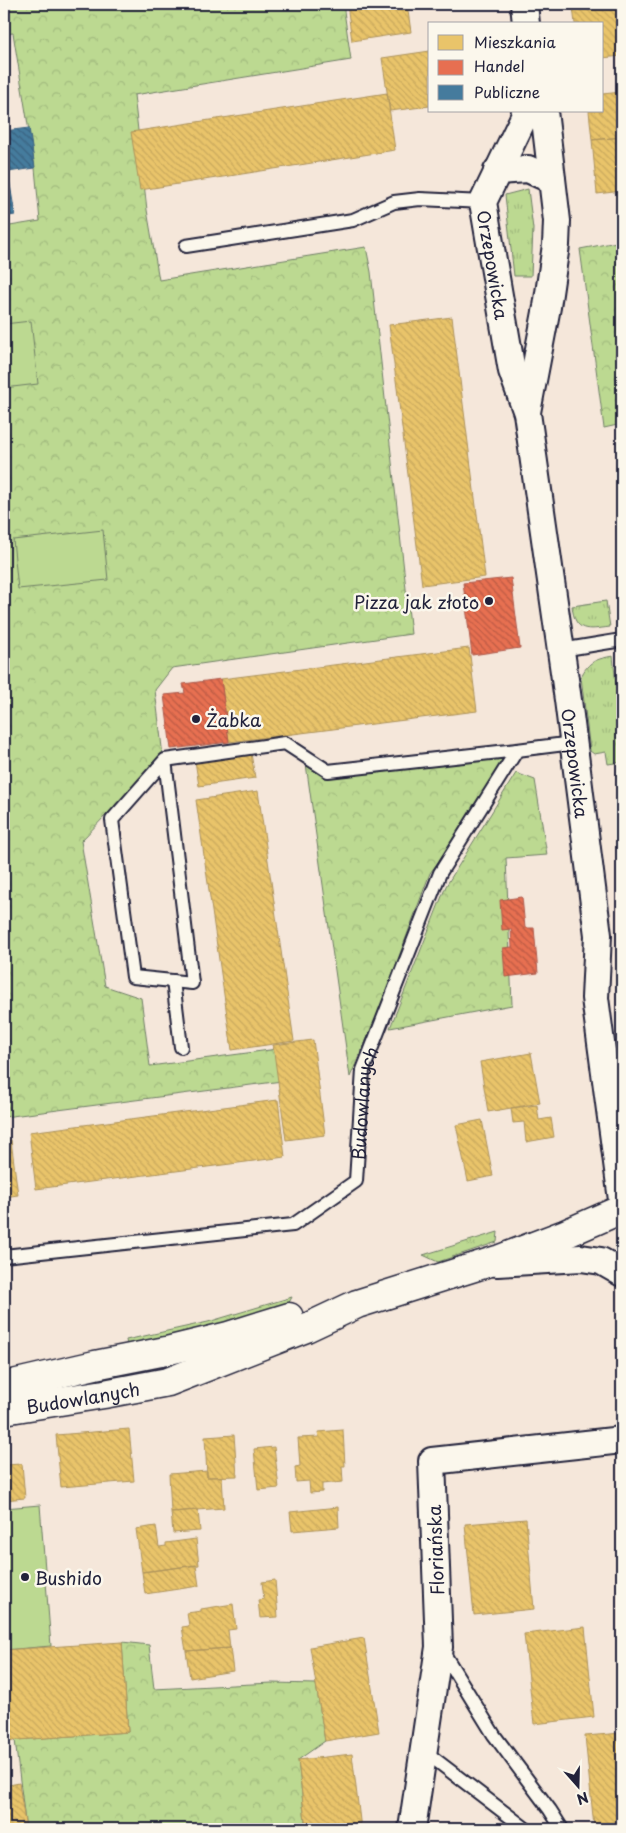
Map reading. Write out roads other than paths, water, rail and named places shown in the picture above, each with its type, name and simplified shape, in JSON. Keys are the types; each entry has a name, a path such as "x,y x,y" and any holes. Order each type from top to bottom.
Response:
{"street":[{"path":"524,4 526,22"},
{"name":"Orzepowicka","path":"525,112 483,202 512,371 526,413 561,650 598,935 596,998 617,1119 622,1200"},
{"name":"Orzepowicka","path":"526,413 543,327 556,245 556,221 544,112"},
{"path":"497,171 528,169 552,180"},
{"name":"Orzepowicka","path":"504,330 543,327"},
{"name":"Budowlanych","path":"4,1410 95,1396 168,1382 306,1328 357,1304 483,1264 551,1239 622,1209"},
{"path":"483,1264 581,1258 601,1261 622,1273"},
{"name":"Budowlanych","path":"4,1386 228,1336 301,1313 357,1304"},
{"name":"Floriańska","path":"412,1829 440,1647 432,1461 622,1440"}],"lane":[{"path":"186,246 353,220 394,202 420,198 483,202"},
{"path":"561,650 622,640"},
{"path":"165,760 192,983 133,977 112,820 165,760 284,742 328,771 573,743"},
{"name":"Budowlanych","path":"4,1256 293,1225 356,1181 362,1070 440,873 517,750"},
{"path":"173,981 181,1047"},
{"path":"440,1647 494,1734 562,1829"},
{"path":"424,1751 526,1829"}],"place":[{"name":"Pizza jak złoto","path":"489,601"},
{"name":"Żabka","path":"196,719"},
{"name":"Bushido","path":"25,1577"}]}
